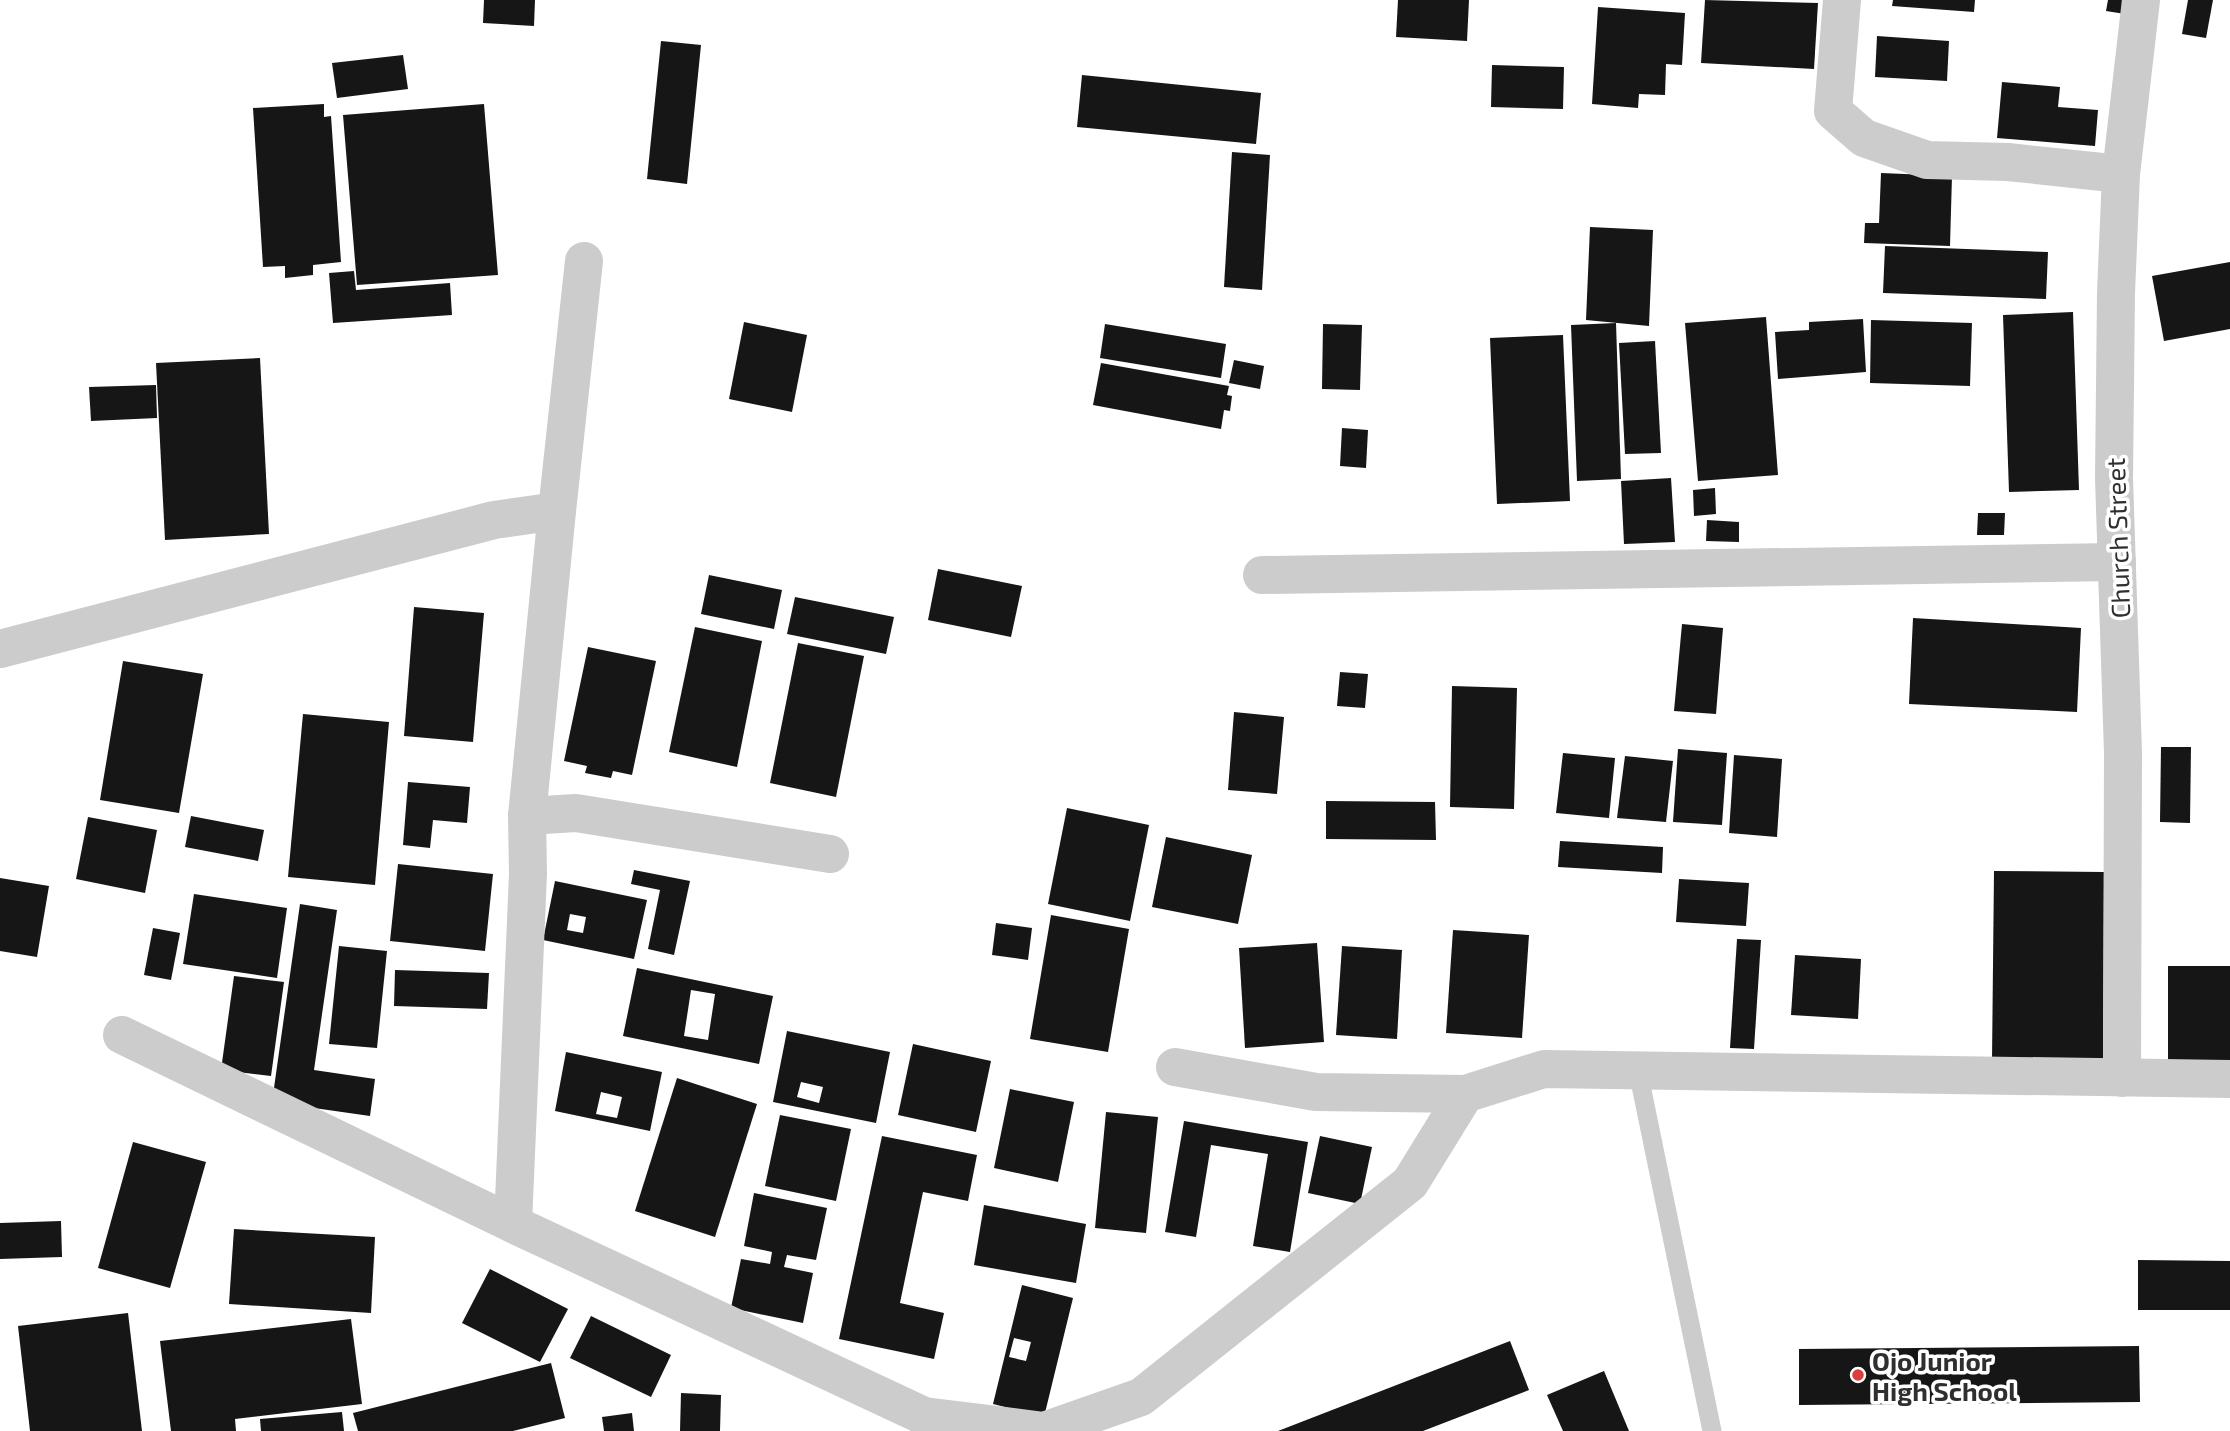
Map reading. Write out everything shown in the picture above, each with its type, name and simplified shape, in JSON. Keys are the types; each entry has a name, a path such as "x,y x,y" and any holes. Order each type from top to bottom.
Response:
{"street":[{"path":"1842,0 1833,111 1864,138 1927,160 2008,162 2121,174"},
{"name":"Church Street","path":"2122,1078 2123,752 2114,451 2121,174 2141,0"},
{"path":"513,1224 528,874 527,816 584,261"},
{"path":"0,649 494,520 557,510"},
{"path":"1262,575 2117,562"},
{"path":"527,816 576,813 830,854"},
{"path":"122,1035 513,1224 924,1416 1044,1431 1141,1397 1410,1183 1465,1094"},
{"path":"1175,1067 1316,1092 1465,1094 1544,1069 2230,1079"}],"lane":[{"path":"1638,1071 1712,1431"}],"building":[{"path":"484,0 535,0 534,26 483,23"},
{"path":"1398,0 1469,0 1467,41 1396,37"},
{"path":"1705,0 1818,3 1814,69 1701,63"},
{"path":"1893,0 1975,0 1974,12 1892,6"},
{"path":"2108,0 2127,0 2125,14 2106,11"},
{"path":"2188,0 2213,0 2206,38 2182,34"},
{"path":"1598,7 1685,13 1682,65 1666,64 1665,95 1639,94 1638,108 1592,104"},
{"path":"1877,36 1949,41 1947,81 1875,77"},
{"path":"661,41 701,45 687,184 647,179"},
{"path":"403,55 408,89 337,98 332,63"},
{"path":"1492,65 1564,67 1563,109 1491,107"},
{"path":"1082,75 1261,93 1256,144 1077,127"},
{"path":"2002,82 2060,87 2058,107 2098,110 2095,146 1997,138"},
{"path":"324,104 324,117 331,116 341,262 313,265 313,275 285,278 285,266 263,267 253,108"},
{"path":"484,104 498,275 357,285 343,115"},
{"path":"1232,152 1270,155 1262,290 1224,287"},
{"path":"1881,173 1952,176 1950,246 1864,243 1865,223 1879,223"},
{"path":"1590,227 1653,230 1649,326 1586,320"},
{"path":"1885,246 2048,252 2046,299 1883,293"},
{"path":"2230,262 2230,329 2164,341 2152,276"},
{"path":"354,271 356,290 450,283 452,315 333,323 329,273"},
{"path":"2073,312 2079,490 2009,492 2003,315"},
{"path":"1766,317 1778,475 1698,481 1685,323"},
{"path":"1863,319 1866,372 1778,379 1775,332 1809,330 1809,322"},
{"path":"1871,320 1972,323 1970,386 1870,383"},
{"path":"744,322 807,335 792,412 729,399"},
{"path":"1616,323 1621,479 1577,481 1571,325"},
{"path":"1105,324 1226,344 1221,378 1100,358"},
{"path":"1323,324 1362,325 1360,390 1322,389"},
{"path":"1563,335 1570,501 1497,504 1490,338"},
{"path":"1655,341 1661,453 1625,454 1619,343"},
{"path":"260,358 269,534 165,540 156,363"},
{"path":"1234,360 1264,366 1260,389 1229,383"},
{"path":"1101,363 1229,386 1227,395 1232,396 1230,411 1224,410 1221,429 1093,405"},
{"path":"156,385 157,418 91,421 89,387"},
{"path":"1342,428 1368,430 1366,468 1340,466"},
{"path":"1671,478 1675,542 1624,544 1621,481"},
{"path":"1715,488 1716,514 1694,516 1693,490"},
{"path":"1978,513 2005,513 2004,535 1977,535"},
{"path":"1707,520 1739,522 1739,542 1706,541"},
{"path":"938,569 1022,586 1011,637 928,620"},
{"path":"709,575 782,590 774,629 701,614"},
{"path":"795,597 894,617 886,654 787,634"},
{"path":"414,607 484,613 473,742 404,736"},
{"path":"1913,618 2081,628 2077,712 1909,704"},
{"path":"1682,624 1723,628 1716,714 1674,711"},
{"path":"695,627 762,641 737,767 669,752"},
{"path":"798,643 864,656 836,797 770,783"},
{"path":"588,647 656,661 632,775 613,771 611,778 585,773 587,766 564,761"},
{"path":"123,661 203,674 179,813 100,800"},
{"path":"1340,672 1368,674 1365,708 1337,706"},
{"path":"1452,686 1517,688 1514,809 1450,807"},
{"path":"1234,712 1284,717 1277,794 1228,790"},
{"path":"303,714 389,722 375,885 288,877"},
{"path":"2161,747 2191,747 2190,823 2160,822"},
{"path":"1678,749 1727,753 1722,825 1673,822"},
{"path":"1563,753 1615,758 1609,818 1556,813"},
{"path":"1734,755 1782,759 1777,837 1729,833"},
{"path":"1625,756 1673,761 1666,822 1617,818"},
{"path":"408,782 470,787 467,823 433,820 430,848 403,845"},
{"path":"1326,801 1435,802 1436,840 1326,839"},
{"path":"1067,808 1149,825 1130,921 1048,904"},
{"path":"191,816 264,830 258,861 185,847"},
{"path":"88,817 157,830 145,893 76,879"},
{"path":"1166,837 1252,855 1238,924 1152,907"},
{"path":"1560,841 1663,847 1662,873 1558,867"},
{"path":"398,864 493,874 485,951 390,941"},
{"path":"634,870 690,881 674,955 648,949 660,890 631,884"},
{"path":"1994,871 2104,872 2103,1062 1992,1061"},
{"path":"0,878 49,886 37,957 0,951"},
{"path":"1679,879 1749,883 1746,926 1676,922"},
{"path":"555,881 647,900 634,959 543,940","holes":["570,914 586,917 583,933 567,930"]},
{"path":"194,894 287,908 277,978 183,964"},
{"path":"300,904 337,910 314,1070 375,1079 370,1116 272,1102"},
{"path":"1051,915 1129,929 1108,1052 1030,1039"},
{"path":"996,923 1032,928 1028,960 992,955"},
{"path":"153,928 180,933 171,980 144,975"},
{"path":"1453,930 1529,935 1522,1038 1446,1033"},
{"path":"1737,939 1761,940 1754,1049 1730,1048"},
{"path":"1317,943 1324,1042 1245,1048 1239,948"},
{"path":"339,946 387,951 377,1048 329,1044"},
{"path":"1342,946 1402,950 1397,1039 1336,1035"},
{"path":"1795,955 1861,959 1858,1019 1791,1015"},
{"path":"2168,966 2230,966 2230,1061 2168,1061"},
{"path":"637,968 773,996 759,1064 623,1036","holes":["691,990 715,994 708,1040 684,1036"]},
{"path":"395,970 489,973 487,1009 394,1006"},
{"path":"234,976 284,982 271,1076 221,1070"},
{"path":"787,1031 890,1052 876,1123 773,1102","holes":["801,1082 823,1087 819,1103 797,1097"]},
{"path":"913,1044 991,1061 976,1132 898,1115"},
{"path":"566,1052 662,1072 650,1131 555,1111","holes":["601,1092 622,1097 617,1118 596,1114"]},
{"path":"677,1078 757,1104 715,1237 635,1211"},
{"path":"1010,1089 1074,1102 1058,1182 994,1168"},
{"path":"1106,1112 1158,1117 1146,1233 1095,1228"},
{"path":"780,1115 851,1129 836,1201 765,1186"},
{"path":"1184,1121 1308,1142 1290,1252 1253,1246 1268,1154 1211,1145 1196,1237 1165,1232"},
{"path":"882,1136 977,1155 968,1201 923,1192 900,1303 944,1313 934,1359 839,1339"},
{"path":"1320,1136 1372,1147 1360,1204 1308,1193"},
{"path":"133,1142 206,1162 170,1288 98,1268"},
{"path":"754,1193 827,1208 816,1260 787,1255 784,1267 813,1273 803,1323 731,1308 741,1259 770,1264 772,1252 744,1246"},
{"path":"984,1205 1086,1224 1076,1283 974,1265"},
{"path":"61,1221 62,1257 0,1259 0,1223"},
{"path":"234,1229 375,1237 371,1313 229,1304"},
{"path":"2138,1260 2230,1261 2230,1310 2138,1310"},
{"path":"490,1269 568,1309 540,1362 462,1323"},
{"path":"1022,1285 1073,1298 1044,1417 993,1404","holes":["1014,1338 1031,1342 1026,1361 1009,1357"]},
{"path":"128,1313 142,1431 30,1431 18,1326"},
{"path":"591,1316 671,1355 651,1397 570,1358"},
{"path":"351,1319 362,1404 235,1419 236,1431 171,1431 160,1341"},
{"path":"1510,1341 1529,1390 1423,1431 1278,1431"},
{"path":"2139,1346 2140,1402 1799,1405 1799,1349"},
{"path":"551,1363 565,1418 513,1431 358,1431 353,1413"},
{"path":"1604,1371 1629,1431 1563,1431 1547,1395"},
{"path":"681,1393 721,1395 720,1431 680,1431"},
{"path":"342,1412 344,1431 261,1431 260,1419"},
{"path":"632,1413 634,1431 604,1431 602,1417"}],"place":[{"name":"Ojo Junior High School","path":"1858,1375"}]}
